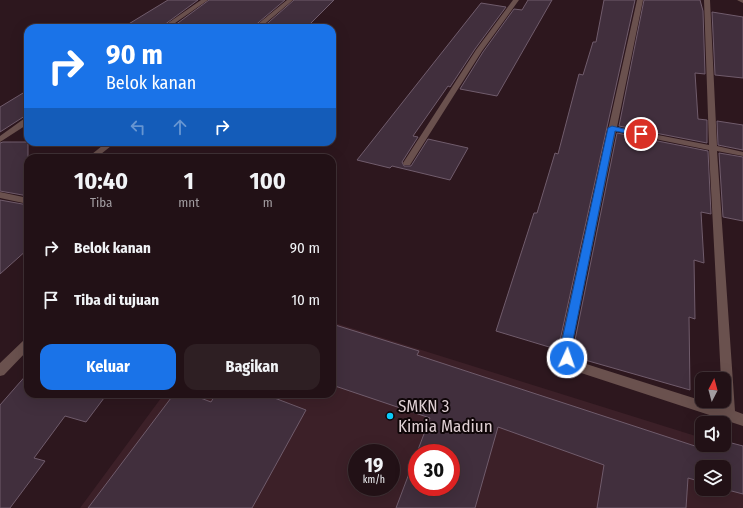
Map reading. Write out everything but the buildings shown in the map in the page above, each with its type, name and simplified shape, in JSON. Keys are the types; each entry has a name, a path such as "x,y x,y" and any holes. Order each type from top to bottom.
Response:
{"street":[{"path":"170,24 205,0"},
{"path":"261,24 290,0"},
{"path":"407,163 479,50 516,0"},
{"path":"640,0 566,345 567,358 578,367 743,420"},
{"path":"707,0 713,149 729,415"},
{"path":"0,140 24,123"},
{"path":"612,128 743,154"},
{"path":"96,154 107,146"},
{"path":"0,194 24,200"},
{"path":"0,371 24,347"}],"shaded area":[{"name":"SMKN 3 Kimia Madiun","path":"336,323 695,436 695,452 731,452 731,449 743,451 743,508 80,508 161,398 336,398"}],"place":[{"name":"SMKN 3 Kimia Madiun","path":"390,416"}],"route":[{"path":"567,358 566,345 612,128 641,134"}]}
